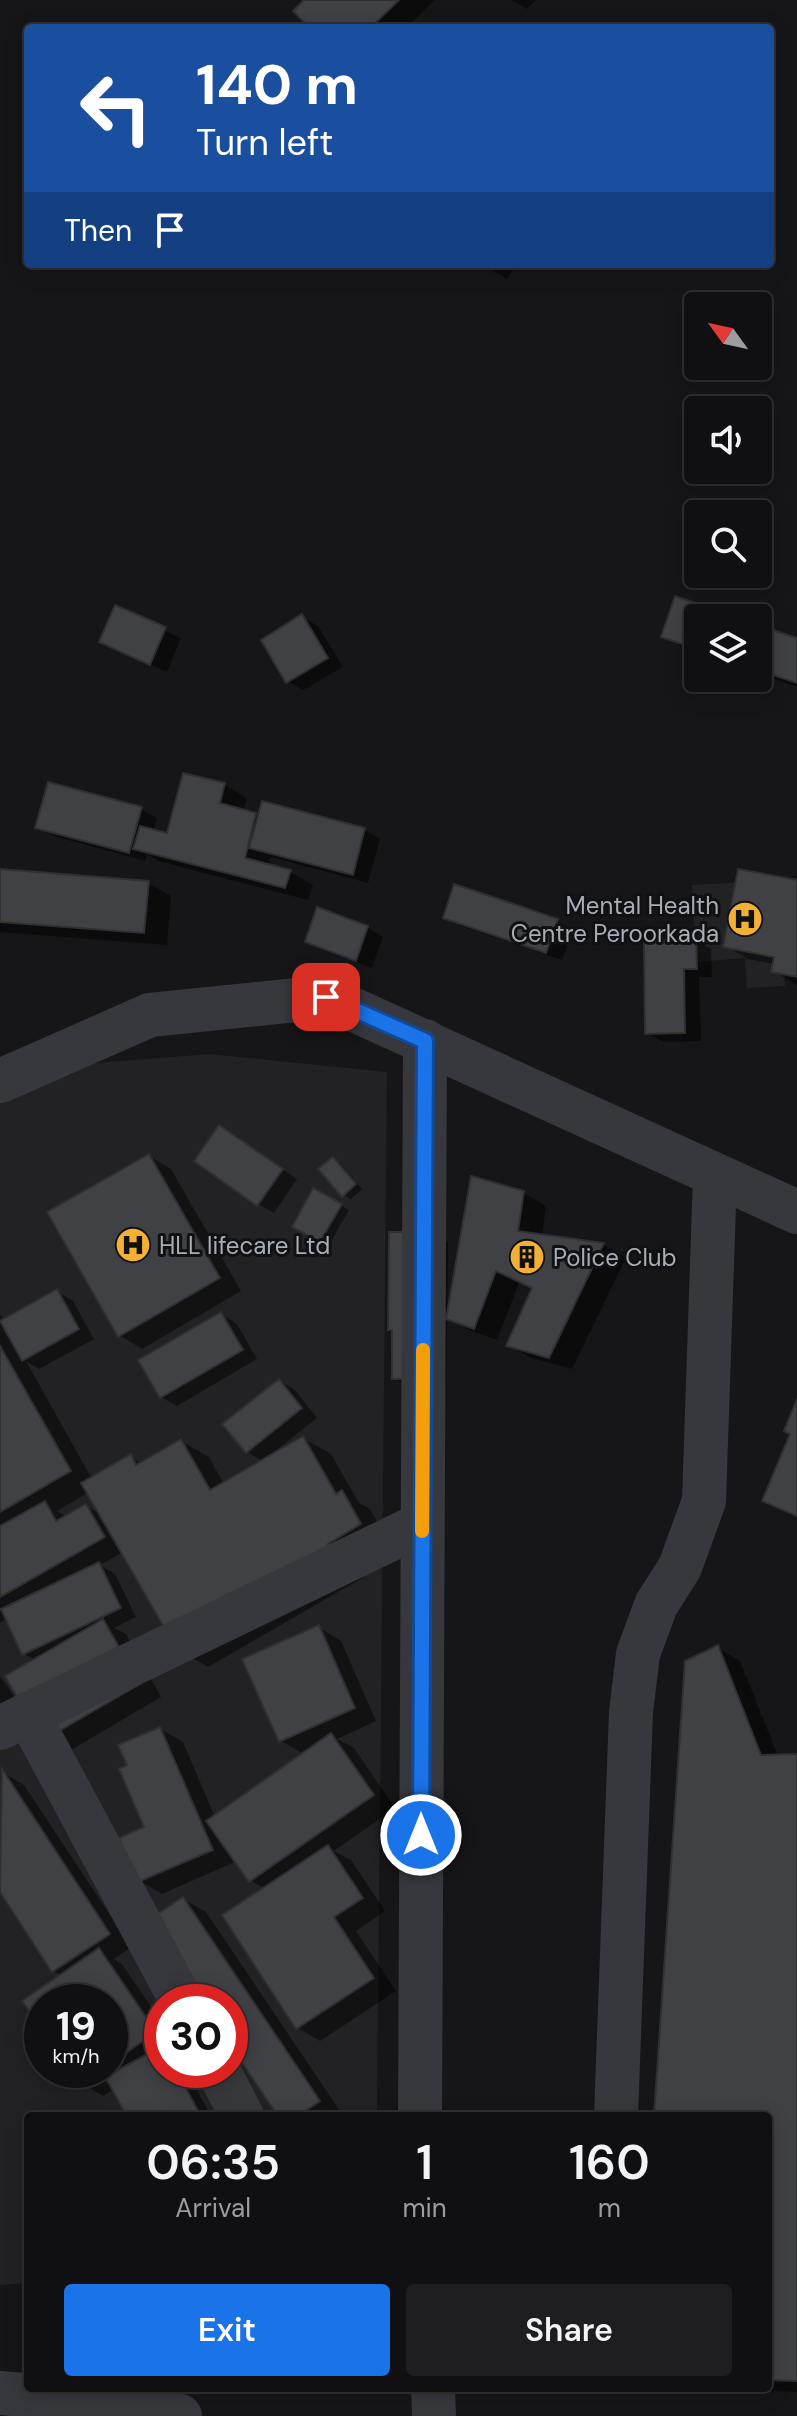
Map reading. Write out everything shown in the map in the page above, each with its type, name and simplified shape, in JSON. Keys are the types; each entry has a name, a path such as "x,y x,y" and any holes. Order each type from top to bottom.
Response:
{"street":[{"path":"0,1081 150,1015 326,997 715,1175 793,1199"},
{"path":"420,2112 425,1041"},
{"path":"616,2112 631,1712 638,1654 656,1605 680,1567 697,1524 705,1492 715,1175"},
{"path":"171,1984 14,1721 422,1524"},
{"path":"227,2088 240,2112"},
{"path":"433,2392 434,2416"},
{"path":"0,2393 82,2400 180,2416"}],"shaded area":[{"name":"Mental Health Centre Peroorkada","path":"797,879 797,952 783,954 785,986 747,988 745,958 696,962 692,885"},
{"path":"209,1054 387,1072 377,2112 24,2112 24,2283 0,2285 0,1088 35,1068"}],"building":[{"path":"304,0 399,0 374,24 306,24 293,11"},
{"path":"675,596 698,604 684,604 684,644 661,637"},
{"path":"115,605 166,627 150,665 99,642"},
{"path":"302,614 328,658 286,683 261,640"},
{"path":"772,630 797,638 797,683 772,675"},
{"path":"183,773 225,783 220,803 256,813 245,858 291,870 285,888 133,849 140,826 167,833"},
{"path":"48,782 142,807 129,853 35,828"},
{"path":"262,801 365,828 353,875 249,848"},
{"path":"0,869 149,881 144,933 0,922"},
{"path":"738,869 797,880 797,977 771,972 774,957 723,947"},
{"path":"454,884 558,919 546,953 443,918"},
{"path":"317,907 368,926 356,961 305,942"},
{"path":"696,938 697,969 684,969 685,1033 645,1034 644,939"},
{"path":"219,1125 283,1169 257,1206 194,1161"},
{"name":"HLL lifecare Ltd","path":"149,1154 220,1278 118,1337 47,1212"},
{"path":"333,1157 356,1184 342,1197 318,1169"},
{"name":"Police Club","path":"471,1176 524,1191 518,1231 604,1243 549,1358 506,1346 532,1288 496,1271 474,1329 446,1319"},
{"path":"313,1188 342,1204 320,1242 292,1227"},
{"path":"389,1232 433,1232 431,1379 392,1379 392,1330 388,1330"},
{"path":"57,1289 79,1329 22,1361 0,1321"},
{"path":"221,1312 243,1350 160,1398 138,1360"},
{"path":"0,1346 71,1471 0,1512"},
{"path":"279,1379 302,1408 246,1453 222,1424"},
{"path":"797,1399 797,1516 762,1501 790,1434 784,1431"},
{"path":"303,1436 336,1494 342,1490 361,1524 328,1544 337,1560 179,1653 81,1483 131,1454 136,1465 181,1439 210,1490"},
{"path":"45,1501 56,1521 86,1504 105,1537 0,1597 0,1526"},
{"path":"99,1562 121,1608 22,1655 1,1609"},
{"path":"103,1619 140,1684 42,1741 5,1676"},
{"path":"319,1625 355,1708 279,1742 242,1659"},
{"path":"718,1645 761,1755 797,1754 797,2381 772,2380 772,2112 654,2112 685,1661"},
{"path":"160,1727 213,1850 138,1882 119,1838 144,1827 119,1769 127,1765 118,1745"},
{"path":"331,1733 374,1795 249,1882 206,1821"},
{"path":"2,1769 110,1934 52,1972 0,1892"},
{"path":"328,1845 363,1898 334,1917 374,1978 296,2029 222,1915"},
{"path":"183,1897 241,1984 189,1984 147,1921"},
{"path":"99,1948 123,1984 47,1984"},
{"path":"128,1991 144,2014 144,2040 128,2051"},
{"path":"248,1994 320,2101 304,2112 275,2112 248,2072"},
{"path":"144,2056 144,2088 186,2088 199,2112 125,2112 111,2088 128,2088 128,2064"}],"slow traffic":[{"path":"422,1531 423,1350"}],"place":[{"name":"Mental Health Centre Peroorkada","path":"745,919"},
{"name":"HLL lifecare Ltd","path":"133,1245"},
{"name":"Police Club","path":"527,1257"}],"route":[{"path":"326,997 425,1041 421,1835"}]}
